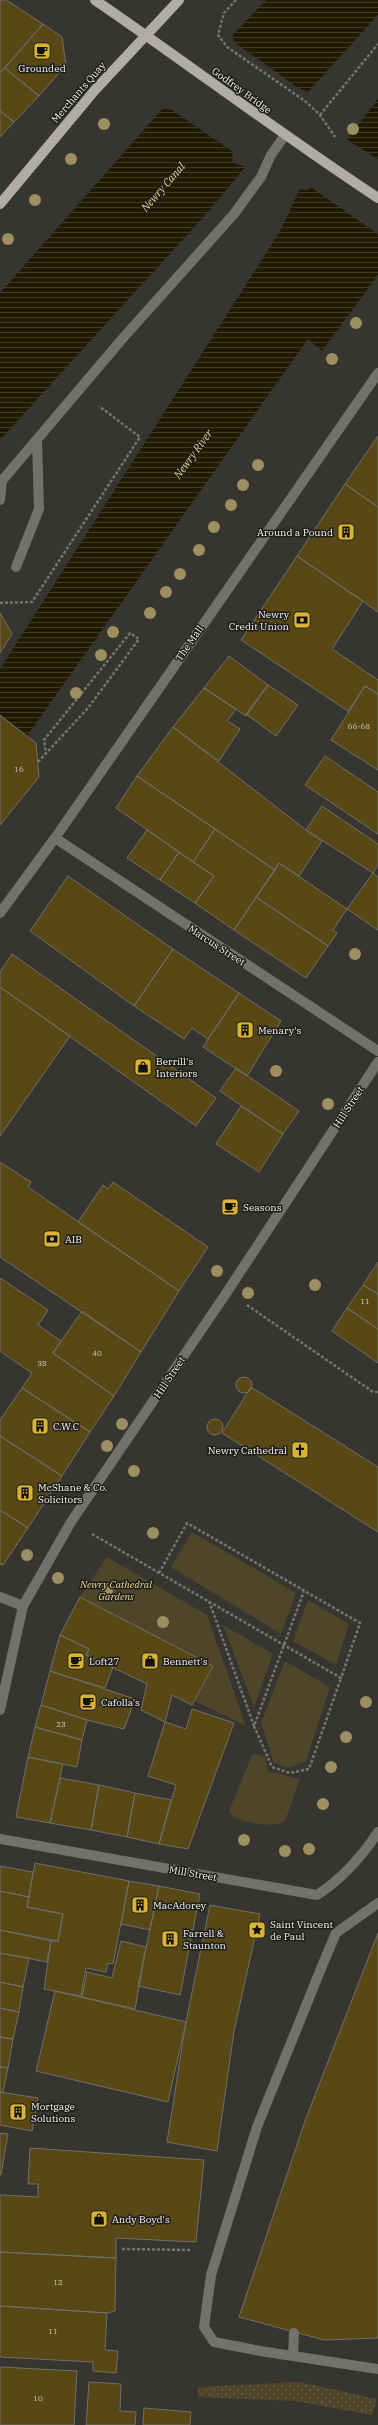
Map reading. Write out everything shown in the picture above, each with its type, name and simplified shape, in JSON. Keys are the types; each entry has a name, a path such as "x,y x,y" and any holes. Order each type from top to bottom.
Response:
{"main road":[{"name":"Godfrey Bridge","path":"95,0 147,35 190,68 321,161 378,198"},
{"name":"Merchants Quay","path":"0,204 95,90 179,0"}],"street":[{"path":"0,500 1,482 123,338 234,214 262,177 282,133"},
{"name":"The Mall","path":"0,913 55,838 378,373"},
{"path":"16,567 39,509 37,441"},
{"name":"Marcus Street","path":"55,838 378,1051"},
{"name":"Hill Street","path":"0,1710 23,1606 71,1522 227,1292 378,1062"},
{"path":"0,1597 23,1606"},
{"name":"Mill Street","path":"0,1839 317,1895 340,1880 368,1848 378,1832"},
{"path":"378,1903 336,1934 257,2127 211,2275 204,2327 214,2342 378,2369"},
{"path":"293,2356 294,2333"}],"path":[{"path":"236,0 224,13 218,35 227,46 306,101 320,115 336,138"},
{"path":"320,115 378,44"},
{"path":"0,603 32,602 140,437 96,404"},
{"path":"38,762 88,708 139,639 130,633 44,740 46,753"},
{"path":"227,1292 373,1392 378,1392"},
{"path":"71,1522 341,1678"},
{"path":"159,1573 188,1523 360,1623 309,1769 290,1772 272,1767 254,1726 209,1601"},
{"path":"254,1726 304,1591"},
{"path":"122,2249 199,2250"}],"green space":[{"name":"Newry Cathedral Gardens","path":"192,1532 296,1593 281,1634 171,1567"},
{"name":"Newry Cathedral Gardens","path":"107,1557 207,1615 246,1726 195,1701 213,1666 80,1597"},
{"path":"308,1600 349,1624 336,1665 293,1641"},
{"path":"223,1625 273,1654 254,1707"},
{"path":"285,1661 330,1687 306,1761 289,1768 274,1763 261,1723"},
{"path":"253,1753 265,1757 268,1771 300,1779 285,1821 281,1823 261,1824 246,1822 233,1816 229,1811"},
{"path":"299,2382 377,2399 372,2415 295,2401 198,2397 198,2387"}],"water":[{"name":"Newry Canal","path":"266,0 378,0 378,15 308,92 207,213 0,440 0,293 157,115"},
{"name":"Newry River","path":"378,99 378,275 322,351 308,339 27,736 0,715 0,669 279,233 300,189 308,190"}],"pier":[{"path":"232,33 234,42 297,87 310,93 247,168 232,162 233,152 172,110 160,108"},
{"path":"346,139 378,159 378,234 309,186"}],"building":[{"path":"0,0 6,0 43,24 0,73"},
{"name":"Grounded","path":"43,24 62,37 66,65 39,96 5,68"},
{"path":"5,68 39,96 14,122 0,111 0,73"},
{"path":"0,111 14,122 0,137"},
{"path":"378,436 378,507 345,484"},
{"name":"Around a Pound","path":"345,484 378,507 378,612 297,556"},
{"name":"Newry Credit Union","path":"297,556 363,601 332,649 378,680 378,694 365,686 348,711 241,640"},
{"path":"0,613 12,634 0,653"},
{"path":"229,656 268,685 246,716 204,688"},
{"path":"268,685 298,705 276,736 246,714"},
{"path":"365,686 378,694 378,770 331,740"},
{"path":"204,688 236,709 227,721 240,729 219,761 173,727"},
{"path":"0,715 36,743 39,777 0,825"},
{"path":"173,727 322,841 299,876 279,863 275,870 137,776"},
{"path":"325,756 378,792 378,834 305,785"},
{"path":"137,776 215,829 193,862 116,808"},
{"path":"322,806 378,844 378,865 373,873 306,830"},
{"path":"215,829 275,870 234,930 195,903 214,876 193,862"},
{"path":"147,830 179,852 160,880 127,858"},
{"path":"179,852 214,876 195,903 160,880"},
{"path":"279,863 347,909 333,930 337,933 328,946 256,897"},
{"path":"373,873 378,877 378,930 347,909"},
{"path":"68,876 173,949 134,1006 30,931"},
{"path":"256,897 328,946 306,978 234,930"},
{"path":"173,949 239,993 208,1039 192,1028 184,1039 134,1006"},
{"name":"Berrill's Interiors","path":"12,954 216,1098 196,1126 0,987 0,972"},
{"path":"0,987 70,1036 0,1136"},
{"name":"Menary's","path":"239,993 281,1021 247,1076 203,1047"},
{"path":"236,1068 299,1111 283,1134 220,1091"},
{"path":"241,1106 283,1134 259,1172 216,1144"},
{"name":"AIB","path":"0,1162 31,1182 28,1187 179,1291 141,1352 0,1257"},
{"path":"113,1182 208,1247 179,1291 78,1222 103,1185 108,1189"},
{"path":"378,1262 378,1294 363,1285"},
{"path":"0,1278 48,1310 38,1325 61,1341 53,1353 114,1396 90,1432 22,1388 32,1373 0,1351"},
{"path":"363,1285 378,1294 378,1329 347,1308"},
{"path":"347,1308 378,1329 378,1363 332,1331"},
{"path":"82,1311 141,1352 114,1396 53,1353"},
{"path":"244,1377 250,1379 252,1385 250,1391 244,1393 238,1391 236,1385 238,1379"},
{"name":"Newry Cathedral","path":"251,1387 378,1467 378,1532 222,1433"},
{"name":"C.W.C","path":"22,1388 90,1432 62,1476 0,1436 0,1420"},
{"path":"215,1419 221,1421 223,1427 221,1433 215,1435 209,1433 207,1427 209,1421"},
{"name":"McShane & Co. Solicitors","path":"0,1436 62,1476 28,1528 0,1510"},
{"path":"0,1510 28,1528 3,1565 0,1564"},
{"name":"Bennett's","path":"80,1597 213,1666 192,1705 172,1695 165,1722 141,1710 147,1684 86,1655 89,1649 60,1635"},
{"name":"Loft27","path":"60,1635 89,1649 86,1655 113,1667 105,1688 50,1671"},
{"name":"Cafolla's","path":"50,1671 135,1699 124,1729 87,1720 41,1705"},
{"path":"41,1705 87,1720 82,1740 35,1727"},
{"path":"192,1709 234,1723 188,1849 159,1844 176,1785 148,1776 165,1722 186,1729"},
{"path":"35,1727 82,1740 77,1767 28,1757"},
{"path":"28,1757 63,1764 50,1823 16,1817"},
{"path":"60,1778 99,1785 91,1830 50,1823"},
{"path":"99,1785 135,1793 127,1837 91,1830"},
{"path":"135,1793 171,1800 159,1844 127,1837"},
{"path":"35,1863 129,1881 113,1964 108,1963 106,1972 86,1968 81,1996 44,1989 51,1941 58,1941 63,1914 27,1907"},
{"path":"0,1866 33,1872 29,1897 0,1891"},
{"name":"MacAdorey","path":"129,1881 159,1886 150,1930 121,1924"},
{"name":"Farrell & Staunton","path":"159,1886 200,1894 180,1995 138,1986"},
{"path":"0,1891 29,1897 27,1907 63,1914 58,1941 0,1930"},
{"path":"210,1905 260,1914 234,2031 217,2151 167,2142 186,2022"},
{"path":"0,1930 51,1941 47,1962 0,1953"},
{"path":"378,1933 378,2338 324,2340 239,2317 305,2121"},
{"path":"121,1941 146,1947 135,2009 82,1997 87,1972 112,1978"},
{"path":"0,1953 29,1958 23,1987 0,1982"},
{"path":"0,1982 23,1987 19,2012 0,2008"},
{"path":"55,1991 186,2022 168,2102 36,2071"},
{"path":"0,2008 19,2012 13,2039 0,2037"},
{"path":"0,2037 13,2039 8,2068 0,2067"},
{"path":"0,2067 8,2068 3,2092 0,2092"},
{"name":"Mortgage Solutions","path":"0,2092 38,2098 32,2131 0,2125"},
{"path":"0,2133 8,2134 1,2175 0,2175"},
{"name":"Andy Boyd's","path":"30,2148 204,2160 196,2242 116,2238 116,2258 0,2252 0,2195 38,2197 38,2184 28,2184"},
{"path":"0,2252 116,2258 115,2311 107,2313 0,2306"},
{"path":"0,2306 107,2313 105,2350 118,2351 116,2373 93,2371 93,2362 0,2357"},
{"path":"0,2367 77,2371 74,2425 0,2425"},
{"path":"89,2382 121,2384 120,2411 136,2412 135,2425 86,2425"},
{"path":"144,2408 191,2412 190,2425 143,2425"}],"place":[{"name":"Grounded","path":"42,51"},
{"name":"Around a Pound","path":"346,532"},
{"name":"Newry Credit Union","path":"302,620"},
{"name":"Menary's","path":"245,1030"},
{"name":"Berrill's Interiors","path":"143,1067"},
{"name":"Seasons","path":"230,1207"},
{"name":"AIB","path":"52,1239"},
{"name":"C.W.C","path":"40,1426"},
{"name":"Newry Cathedral","path":"300,1450"},
{"name":"McShane & Co. Solicitors","path":"25,1493"},
{"name":"Loft27","path":"76,1661"},
{"name":"Bennett's","path":"150,1661"},
{"name":"Cafolla's","path":"88,1702"},
{"name":"MacAdorey","path":"140,1905"},
{"name":"Saint Vincent de Paul","path":"257,1930"},
{"name":"Farrell & Staunton","path":"170,1939"},
{"name":"Mortgage Solutions","path":"18,2112"},
{"name":"Andy Boyd's","path":"99,2219"}]}
